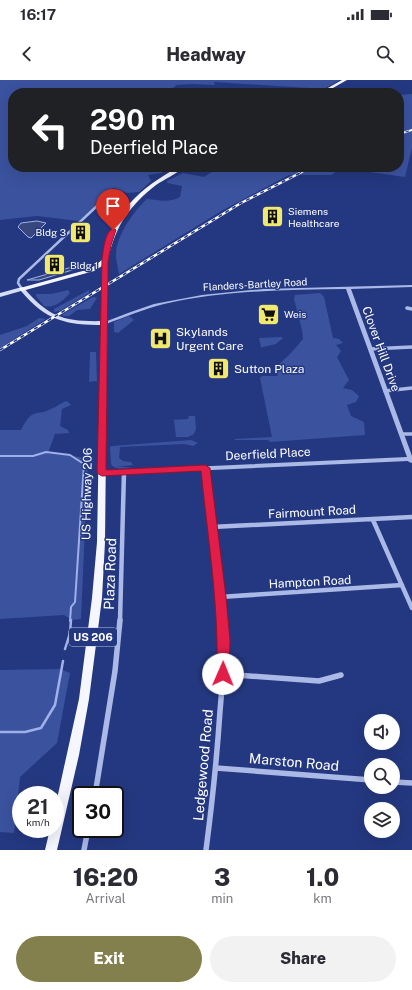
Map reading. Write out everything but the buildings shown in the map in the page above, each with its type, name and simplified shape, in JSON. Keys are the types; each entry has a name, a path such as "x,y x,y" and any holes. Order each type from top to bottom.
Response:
{"highway":[{"path":"330,88 345,80"},
{"name":"US Highway 206","path":"50,850 73,754 90,658 99,571 105,261 110,236 127,209 148,188 174,172"},
{"path":"22,289 92,270 105,261"}],"main road":[{"path":"0,295 22,289 38,307 56,318 76,323 104,323"}],"street":[{"path":"22,289 18,283 20,278 98,206"},
{"name":"Flanders-Bartley Road","path":"104,323 152,306 193,297 245,292 412,286"},
{"name":"Clover Hill Drive","path":"348,288 411,461"},
{"path":"407,308 412,309"},
{"path":"370,349 412,347"},
{"path":"386,391 412,388"},
{"path":"401,434 412,434"},
{"name":"Deerfield Place","path":"102,473 411,461"},
{"name":"Ledgewood Road","path":"205,468 224,640 216,768 206,850"},
{"name":"Plaza Road","path":"96,786 115,671 122,603 124,472"},
{"name":"Fairmount Road","path":"212,527 412,518"},
{"path":"373,520 412,608"},
{"name":"Hampton Road","path":"220,597 402,585"},
{"path":"223,674 319,680 331,679 341,675"},
{"name":"Marston Road","path":"216,768 364,779"},
{"path":"400,782 412,783"},
{"path":"84,850 86,838"}],"shaded area":[{"path":"0,80 340,80 326,88 214,82 215,85 177,85 173,88 8,88 8,172 162,172 148,175 151,181 139,192 127,193 114,188 108,191 105,200 120,205 98,203 79,221 37,216 0,220"},
{"path":"412,94 412,148 405,177 370,172 404,172 404,95"},
{"path":"212,172 336,172 331,175 289,175 223,210 119,274 116,257 119,240 126,225 136,211 147,199 168,201 180,197 182,186 167,183 167,181 183,173 204,177"},
{"path":"37,221 46,223 31,238 18,227 21,223"},
{"path":"72,267 79,268 39,280 27,280"},
{"path":"68,290 70,293 65,298 55,305 48,307 44,306 36,296 36,294 51,294"},
{"path":"89,290 89,293 60,311 54,312 54,309"},
{"path":"320,293 324,297 333,338 339,339 343,343 336,345 341,351 337,357 349,380 343,388 352,390 359,396 356,402 347,405 351,416 364,422 365,435 270,442 268,440 235,440 272,437 260,378 262,376 278,376 274,369 303,339 294,299 295,295"},
{"path":"93,297 97,298 90,309 77,310 69,316 63,316 63,314"},
{"path":"129,316 134,320 118,333 114,332 114,322"},
{"path":"39,318 46,319 0,348 0,335 27,326"},
{"path":"259,338 283,338 276,344 259,348 261,347"},
{"path":"90,352 96,352 97,381 89,382"},
{"path":"67,401 71,405 62,409 60,426 68,430 69,433 55,434 48,453 88,458 81,619 72,620 64,615 0,619 0,430 21,430 25,422 32,415 47,411"},
{"path":"189,416 195,416 196,429 194,434 188,437 176,437 174,420 153,421 188,419"},
{"path":"191,440 198,443 193,446 184,444 120,447 119,458 123,461 131,462 133,465 116,467 131,467 120,468 115,467 111,464 110,447 112,446"},
{"path":"60,669 70,673 57,743 20,777 19,786 12,786 12,833 0,832 0,670"}],"waterway":[{"path":"0,456 33,456 46,452 70,455 84,464 75,602 71,607 70,621"},
{"path":"65,649 70,633 71,620"},
{"path":"0,732 25,732 41,728 55,705 63,661"}],"railway":[{"path":"404,132 412,130"},
{"path":"298,174 302,172"},
{"path":"0,350 241,203 300,173"}],"place":[{"name":"Siemens Healthcare","path":"272,217"},
{"name":"Bldg 3","path":"81,232"},
{"name":"Bldg 1","path":"54,265"},
{"name":"Weis","path":"268,314"},
{"name":"Skylands Urgent Care","path":"160,339"},
{"name":"Sutton Plaza","path":"219,369"}],"route":[{"path":"113,230 107,245 105,261 102,473 205,468 224,640 223,674"}]}
